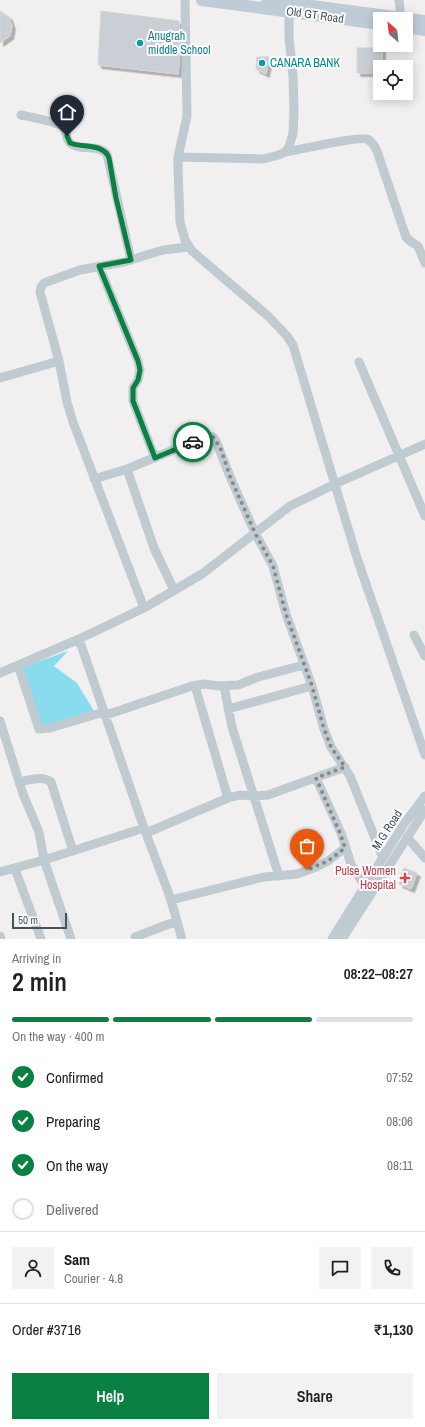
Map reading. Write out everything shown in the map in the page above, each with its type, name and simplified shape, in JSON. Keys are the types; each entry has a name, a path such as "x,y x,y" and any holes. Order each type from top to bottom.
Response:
{"main road":[{"name":"Old GT Road","path":"202,0 373,23"},
{"name":"Old GT Road","path":"267,0 373,17"},
{"name":"Old GT Road","path":"413,22 425,21"},
{"path":"413,25 425,30"}],"street":[{"path":"185,0 187,116 178,157 180,222 183,235 188,247 268,316 293,344 366,587 425,755"},
{"path":"399,0 402,12"},
{"path":"178,157 263,158 279,156 289,147 292,140 294,111 288,12"},
{"path":"21,115 62,125 66,131 70,143 79,146 99,148 108,154 131,260"},
{"path":"285,152 354,139 366,139 370,141 377,151 406,237 418,246 425,263"},
{"path":"144,608 73,422 67,402 59,361 41,297 41,287 44,283 80,270 131,260 163,250 188,247"},
{"path":"99,266 138,361 140,370 138,380 133,388 133,401 155,458"},
{"path":"0,378 59,361"},
{"path":"359,362 425,516"},
{"path":"94,479 127,469 208,436 213,437 220,447 231,479 255,533 273,566 286,614 312,686 324,729 331,747 345,767 353,784 383,858"},
{"path":"0,673 79,639 144,608 191,581 290,506 398,455 425,444"},
{"path":"127,469 154,548 174,590"},
{"path":"414,636 425,656"},
{"path":"79,639 145,831 171,900 182,939"},
{"path":"18,665 39,729 50,728 105,714 204,684 224,686 238,685 304,665"},
{"path":"196,686 228,798"},
{"path":"224,686 232,727 279,876"},
{"path":"228,709 312,686"},
{"path":"0,722 19,782 39,832 44,860 71,939"},
{"path":"0,872 145,831 228,798 240,795 268,795 345,767"},
{"path":"19,782 42,778 51,782 73,851"},
{"path":"316,778 340,833 351,864 365,887"},
{"name":"M.G Road","path":"342,939 406,833 425,796"},
{"name":"M.G Road","path":"332,939 383,858 425,810"},
{"path":"406,833 425,858"},
{"path":"171,900 264,877 297,874 316,867 334,857 345,848"},
{"path":"14,869 41,939"},
{"path":"135,936 177,921"}],"water":[{"path":"68,651 54,666 77,683 94,711 45,726 39,724 23,667"}],"building":[{"path":"0,11 9,17 12,26 10,36 0,43"},
{"name":"Anugrah middle School","path":"101,11 179,21 180,50 178,74 98,65"},
{"path":"357,48 373,48 373,52 382,52 382,60 373,60 373,73 357,73"},
{"name":"CANARA BANK","path":"257,57 269,57 266,74 256,69"},
{"path":"404,868 417,873 411,889 399,884"}],"way so far":[{"path":"193,442 208,436 213,437 220,447 231,479 255,533 273,566 286,614 312,686 318,712 324,729 331,747 345,767 316,778 343,840 345,848 328,861 307,870"}],"place":[{"name":"Anugrah middle School","path":"140,43"},
{"name":"CANARA BANK","path":"262,63"},
{"name":"Pulse Women Hospital","path":"405,878"}],"route":[{"path":"67,136 70,143 74,145 99,148 108,154 116,198 131,260 99,266 138,361 140,370 138,380 133,388 133,401 155,458 193,442"}]}
